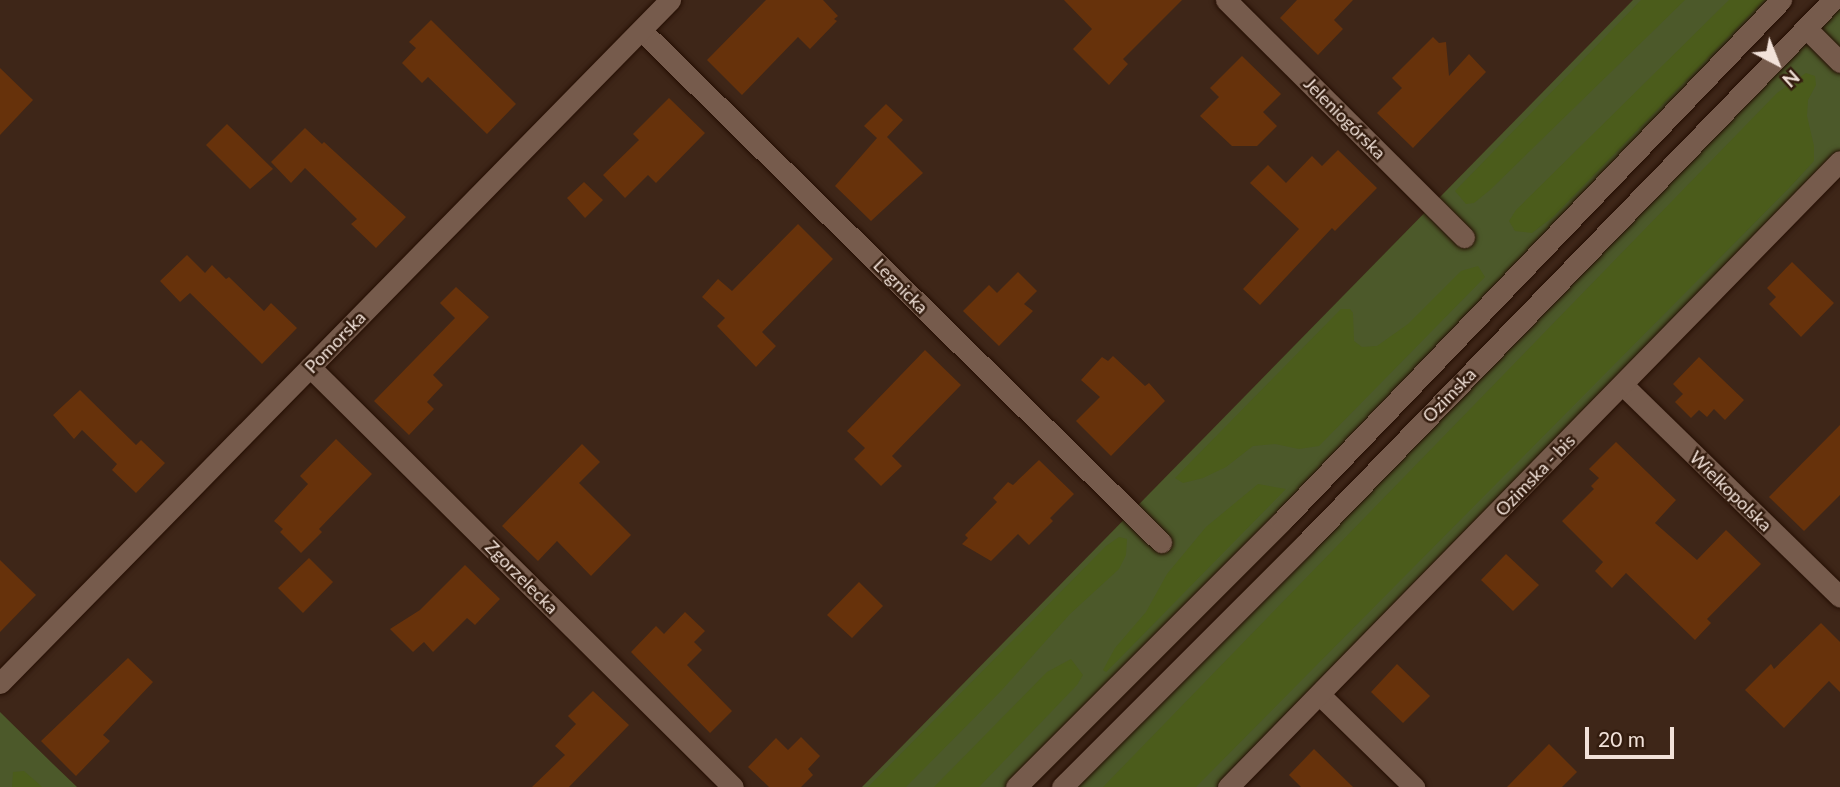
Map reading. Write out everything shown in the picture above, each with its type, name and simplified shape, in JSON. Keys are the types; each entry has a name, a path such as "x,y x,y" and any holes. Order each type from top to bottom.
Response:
{"street":[{"name":"Pomorska","path":"0,683 670,0"},
{"name":"Jeleniogórska","path":"1226,0 1464,237"},
{"name":"Ozimska","path":"1016,787 1281,522 1781,0"},
{"name":"Ozimska","path":"1062,787 1305,544 1833,0"},
{"path":"1806,28 1840,62"},
{"name":"Legnicka","path":"641,30 1161,542"},
{"name":"Ozimska - bis","path":"1228,787 1840,161"},
{"name":"Zgorzelecka","path":"310,367 733,787"},
{"name":"Wielkopolska","path":"1623,385 1840,597"},
{"path":"1320,695 1414,787"}],"green space":[{"path":"1633,0 1781,0 1016,787 862,787"},
{"path":"1641,0 1685,0 1490,190 1474,203 1466,204 1455,191"},
{"path":"1729,0 1764,0 1553,217 1532,233 1515,231 1509,221 1516,210"},
{"path":"1840,0 1840,161 1228,787 1062,787"},
{"path":"1806,73 1815,76 1816,85 1808,100 1807,116 1814,146 1814,161 1790,187 1196,787 1103,787 1777,93"},
{"path":"1478,266 1485,277 1319,446 1299,449 1275,444 1253,446 1226,467 1203,478 1183,483 1175,478 1341,309 1350,309 1353,313 1354,341 1362,347 1377,346 1408,324 1461,271"},
{"path":"1258,484 1286,489 1106,672 1103,670 1115,648 1146,612 1167,574 1206,527"},
{"path":"1119,537 1127,539 1126,555 1119,569 1070,614 1001,691 906,787 868,787 1106,546"},
{"path":"1071,659 1083,675 1077,685 979,787 934,787 1047,672"},
{"path":"0,712 53,764 77,787 0,787"},
{"path":"24,771 42,787 12,787 13,772"}],"building":[{"path":"766,0 823,0 838,16 834,19 837,21 810,49 798,37 742,95 707,60"},
{"path":"1064,0 1182,0 1123,59 1128,64 1109,85 1073,49 1092,29"},
{"path":"1297,0 1353,0 1334,20 1343,29 1318,55 1280,18"},
{"path":"431,20 516,104 487,134 428,77 422,83 402,63 416,48 409,42"},
{"path":"1433,37 1439,43 1446,42 1449,76 1469,54 1486,72 1413,148 1377,113 1402,88 1392,78"},
{"path":"1242,56 1281,94 1263,112 1277,126 1257,146 1232,146 1200,116 1219,97 1210,88"},
{"path":"0,68 33,100 0,135"},
{"path":"669,98 705,133 656,183 648,175 625,198 603,175 639,140 633,134"},
{"path":"886,104 903,120 887,137 923,173 871,221 835,186 877,138 864,126"},
{"path":"227,124 273,169 250,189 206,145"},
{"path":"305,128 406,217 376,248 351,224 357,219 305,168 291,183 271,162"},
{"path":"1338,150 1377,188 1335,231 1332,228 1260,305 1243,289 1299,229 1250,183 1268,165 1286,183 1312,156 1322,166"},
{"path":"584,182 603,200 585,218 567,198"},
{"path":"798,224 833,259 762,332 776,346 756,367 717,326 725,318 702,297 718,279 732,291"},
{"path":"187,255 205,273 212,265 226,279 229,277 264,311 271,303 297,328 262,364 190,293 180,302 160,281"},
{"path":"1792,262 1834,303 1801,337 1769,304 1776,297 1767,288"},
{"path":"1018,272 1037,291 1024,304 1033,311 999,346 963,311 989,285 997,293"},
{"path":"456,287 489,317 433,375 443,385 427,402 434,409 409,435 374,401 455,318 440,303"},
{"path":"925,350 961,385 892,456 902,466 881,486 854,459 865,448 847,431"},
{"path":"1113,356 1145,386 1149,383 1165,401 1111,456 1076,421 1100,397 1081,380 1102,357 1108,361"},
{"path":"1699,357 1744,400 1725,420 1714,409 1707,417 1699,410 1691,418 1675,402 1683,394 1673,384"},
{"path":"80,390 136,445 141,440 165,463 136,493 112,470 117,464 82,430 74,439 53,415"},
{"path":"1840,425 1840,495 1804,531 1769,497"},
{"path":"336,439 372,474 319,529 322,532 301,553 280,532 283,529 274,521 308,484 300,476"},
{"path":"1616,442 1676,500 1655,523 1697,560 1726,530 1761,564 1707,619 1711,623 1695,640 1626,573 1612,588 1595,571 1603,562 1562,521 1594,489 1591,486 1599,478 1589,469"},
{"path":"582,444 600,462 579,483 631,535 591,576 557,541 538,561 502,526"},
{"path":"1039,460 1074,494 1050,518 1053,521 1029,545 1018,534 991,561 962,544 968,538 965,535 997,502 993,498 1008,482 1013,485"},
{"path":"1506,554 1539,585 1513,611 1481,580"},
{"path":"309,558 333,582 303,613 278,588"},
{"path":"0,560 36,595 0,632"},
{"path":"465,565 500,599 475,625 467,618 433,652 424,642 413,652 390,629 420,610"},
{"path":"859,582 883,606 852,638 827,615"},
{"path":"685,612 705,631 694,642 702,650 687,665 732,711 710,733 631,652 656,626 664,634"},
{"path":"1821,623 1840,642 1840,692 1829,681 1784,728 1745,690 1771,664 1774,669"},
{"path":"128,658 153,682 103,735 110,741 76,776 41,741"},
{"path":"1397,664 1430,696 1403,723 1371,692"},
{"path":"593,691 629,725 569,787 532,787 565,755 555,746 576,724 568,716"},
{"path":"801,737 820,756 808,769 813,775 801,787 769,787 748,767 776,738 788,750"},
{"path":"1549,744 1577,772 1562,787 1507,787"},
{"path":"1314,749 1353,787 1301,787 1289,775"}]}
